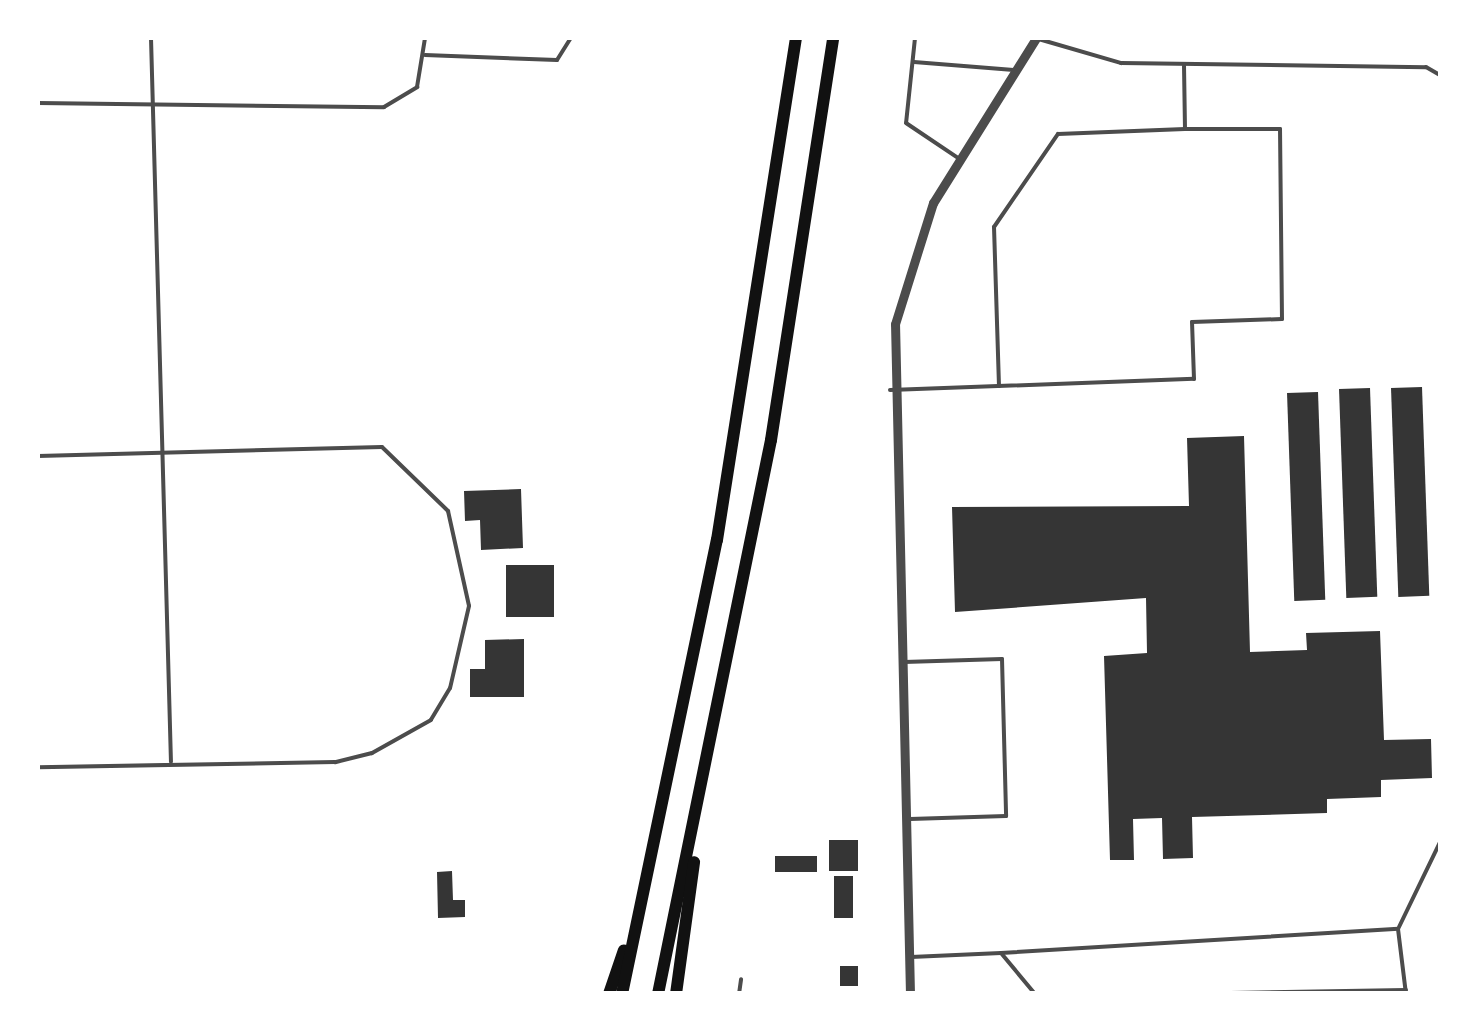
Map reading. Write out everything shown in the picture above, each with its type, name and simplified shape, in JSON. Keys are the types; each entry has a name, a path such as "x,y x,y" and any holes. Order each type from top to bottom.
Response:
{"highway":[{"path":"622,994 750,362 796,38"},
{"path":"658,994 771,440 833,38"},
{"path":"676,994 708,762"},
{"path":"609,994 646,886"}],"street":[{"path":"910,994 890,390 904,278 958,158 1019,70 1036,38"}],"lane":[{"path":"152,38 156,451 172,763"},
{"path":"38,103 153,110 384,107 406,101 425,55 424,38"},
{"path":"425,55 557,60 571,38"},
{"path":"915,38 906,124 958,158"},
{"path":"1036,38 1083,58 1184,66 1426,67 1440,75"},
{"path":"913,62 1019,70"},
{"path":"1184,66 1185,130"},
{"path":"890,390 1194,379 1192,322 1282,320 1280,129 1058,134 994,227 998,386"},
{"path":"38,456 382,447 448,511 469,606 450,688 430,720 404,738 335,762 38,767"},
{"path":"899,662 1002,659 1006,816 905,819"},
{"path":"1174,994 1406,992 1398,929 1440,842"},
{"path":"909,957 1398,929"},
{"path":"1001,953 1035,994"},
{"path":"739,994 741,979"}],"building":[{"path":"1422,387 1429,596 1398,597 1391,388"},
{"path":"1370,388 1377,597 1346,598 1339,389"},
{"path":"1318,392 1325,600 1294,601 1287,393"},
{"path":"1244,436 1250,652 1307,650 1306,633 1380,631 1384,740 1431,739 1432,778 1381,780 1381,797 1327,799 1327,813 1192,817 1193,858 1163,859 1162,818 1133,819 1134,860 1110,860 1104,656 1147,653 1146,598 955,612 952,507 1189,506 1187,438"},
{"path":"521,489 523,548 481,550 480,520 465,521 464,491"},
{"path":"506,565 554,565 554,617 506,617"},
{"path":"524,639 524,697 470,697 470,669 485,669 485,640"},
{"path":"829,840 858,840 858,871 829,871"},
{"path":"775,856 817,856 817,872 775,872"},
{"path":"452,871 453,900 465,900 465,917 438,918 437,872"},
{"path":"834,876 853,876 853,918 834,918"},
{"path":"840,966 858,966 858,986 840,986"}]}
